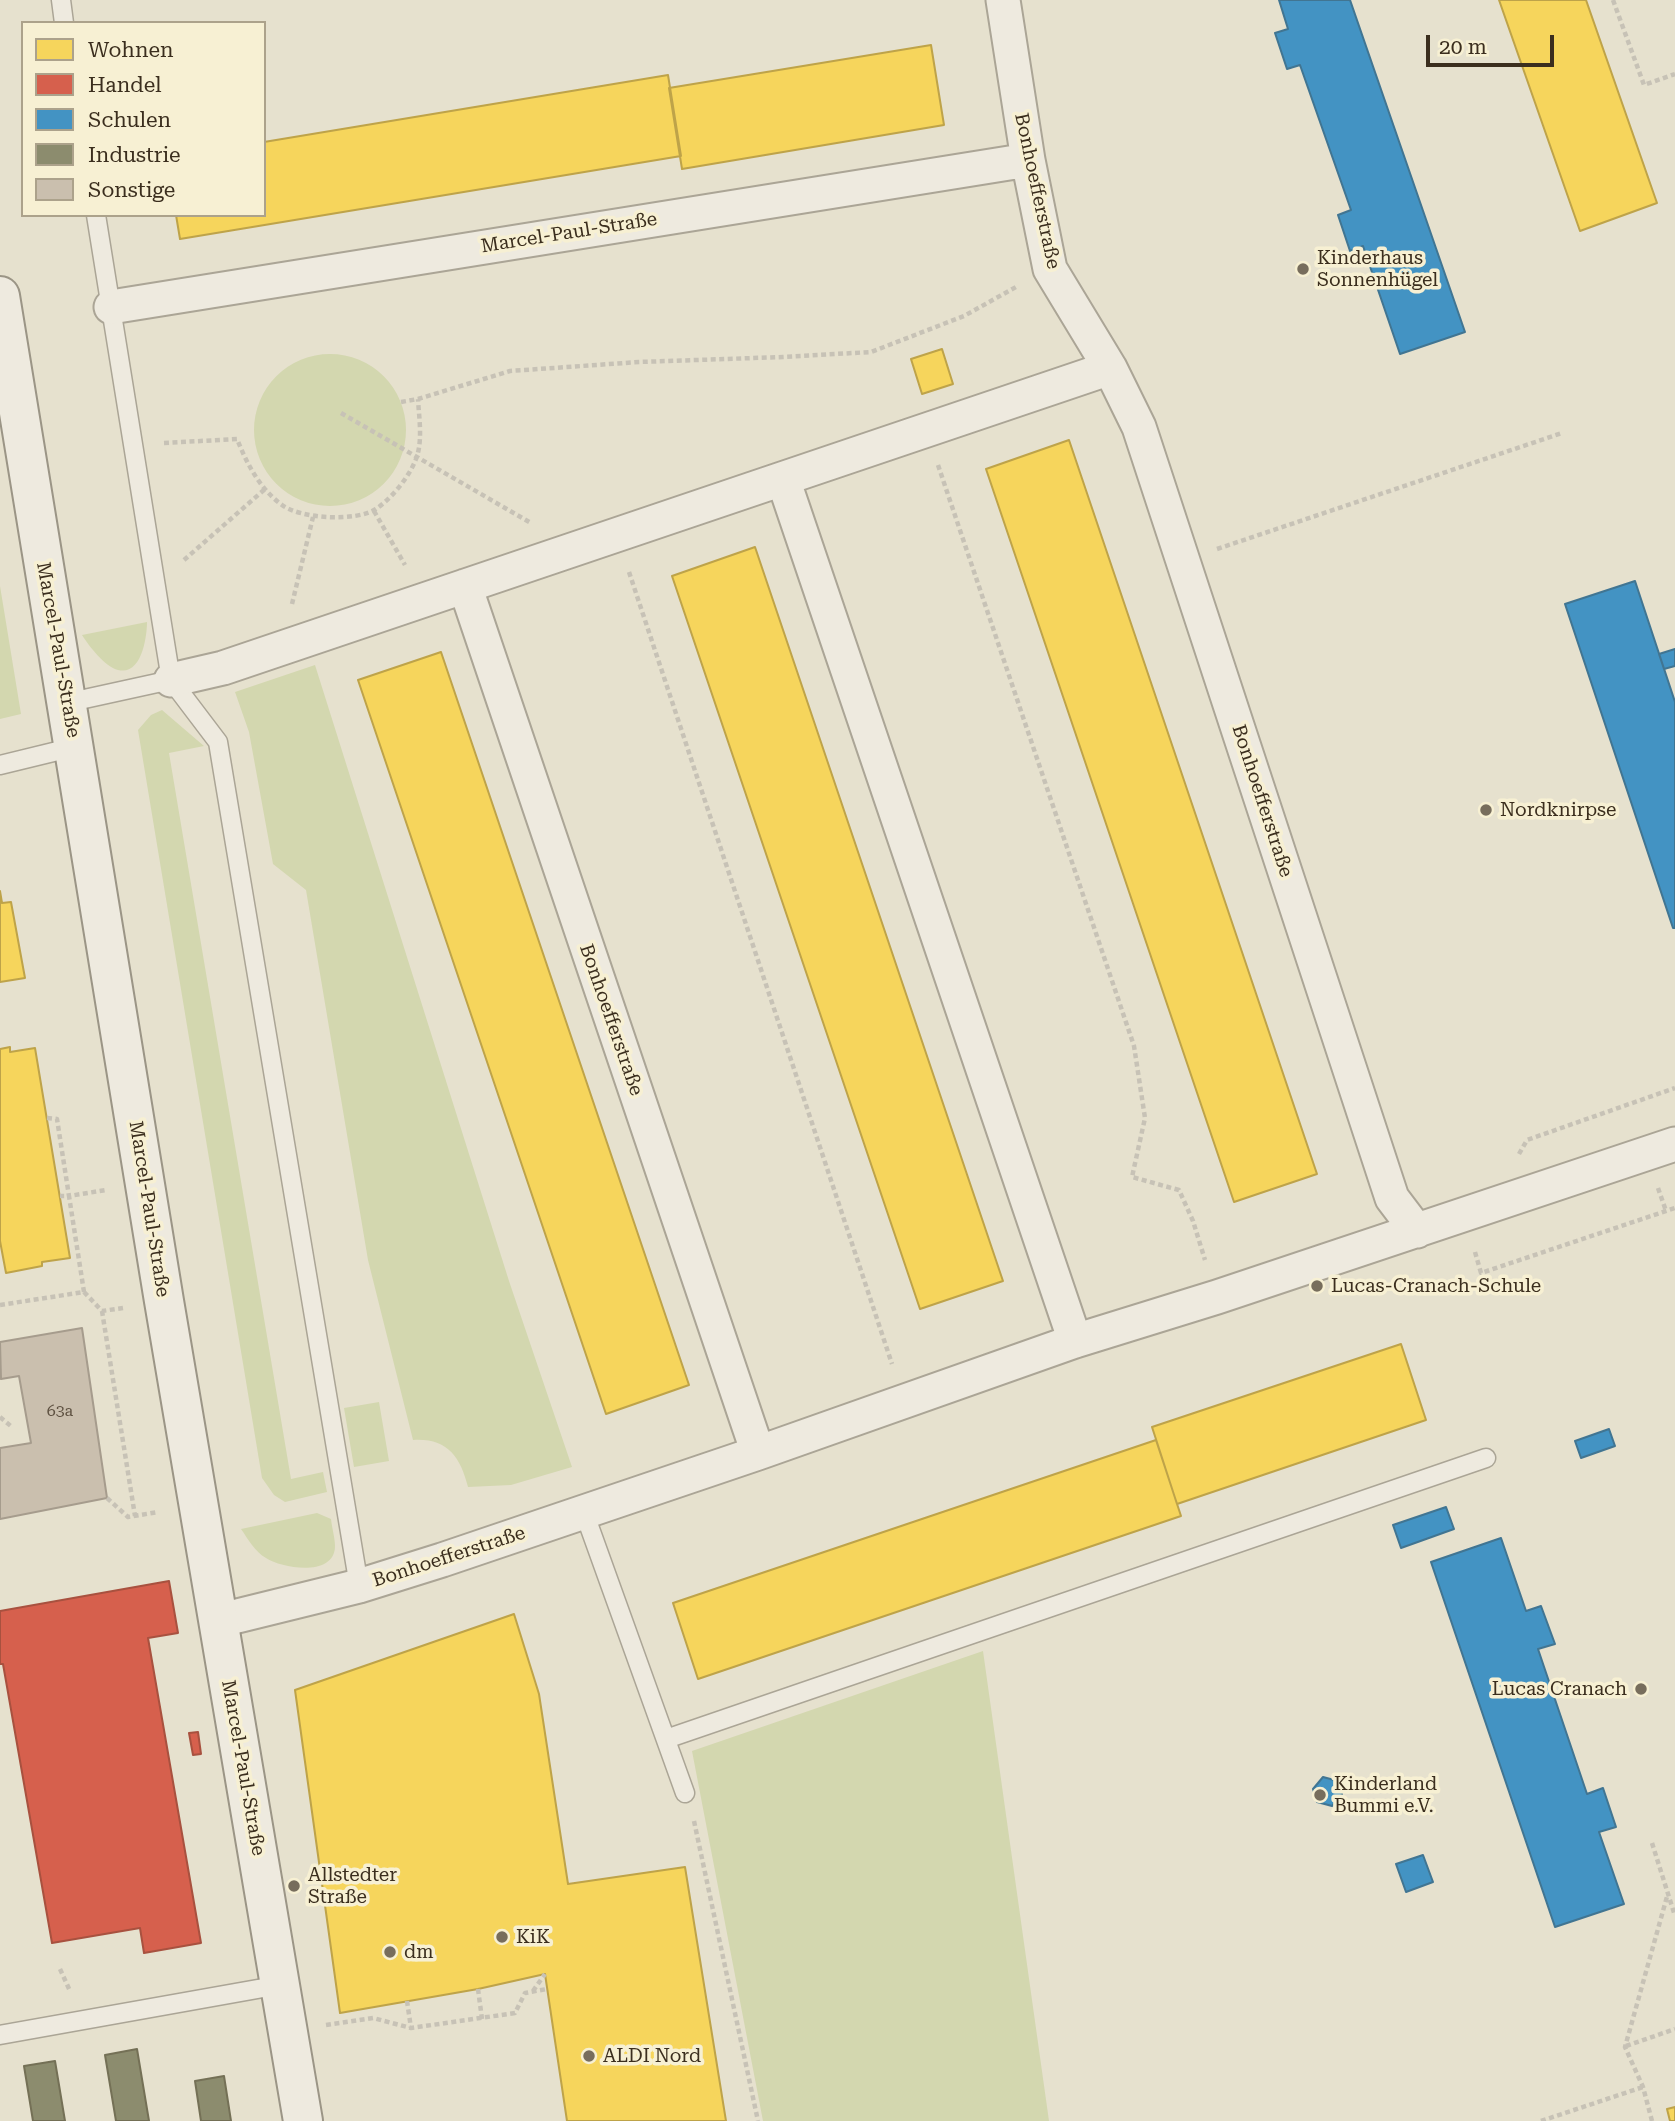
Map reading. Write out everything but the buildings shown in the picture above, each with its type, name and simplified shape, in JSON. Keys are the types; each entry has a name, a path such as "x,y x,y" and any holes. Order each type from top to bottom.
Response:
{"street":[{"name":"Bonhoefferstraße","path":"1003,0 1028,160 1050,269 1110,368 1139,427 1392,1198 1417,1231"},
{"name":"Marcel-Paul-Straße","path":"111,307 1028,160"},
{"name":"Marcel-Paul-Straße","path":"0,296 217,1621 303,2121"},
{"path":"171,680 223,668 281,649 1110,368"},
{"path":"783,479 1075,1340"},
{"name":"Bonhoefferstraße","path":"465,586 758,1453"},
{"name":"Bonhoefferstraße","path":"217,1621 359,1586 442,1560 758,1453 1075,1340 1217,1297 1675,1144"}],"lane":[{"path":"61,0 64,21"},
{"path":"96,217 171,680 218,742 359,1586"},
{"path":"66,703 171,680"},
{"path":"0,765 74,747"},
{"path":"666,1739 1486,1458"},
{"path":"584,1512 685,1793"},
{"path":"0,2035 280,1985"}],"path":[{"path":"1613,0 1644,85 1675,74"},
{"path":"401,402 418,400 510,371 639,362 783,358 871,352 964,316 1050,269"},
{"path":"133,445 237,439 248,465 265,489 284,507 313,517 345,517 374,511 392,495 417,458 420,432 418,400"},
{"path":"341,413 575,549"},
{"path":"926,431 1134,1046 1145,1118 1132,1177 1179,1190 1193,1221 1217,1297"},
{"path":"1183,560 1562,433"},
{"path":"156,584 265,489"},
{"path":"374,511 425,600"},
{"path":"281,649 313,517"},
{"path":"617,535 904,1401"},
{"path":"1508,1157 1521,1153 1527,1140 1675,1088"},
{"path":"0,1305 84,1292 57,1119 47,1118"},
{"path":"60,1196 69,1196"},
{"path":"1474,1250 1481,1273 1675,1208"},
{"path":"103,1311 135,1516"},
{"path":"0,1417 12,1427"},
{"path":"107,1498 128,1517 170,1509 167,1497 196,1492"},
{"path":"699,1835 758,2121"},
{"path":"1652,1843 1675,1916"},
{"path":"1652,2121 1643,2087 1625,2047 1668,1893"},
{"path":"533,1992 545,1974"},
{"path":"478,1989 482,2019"},
{"path":"324,2025 373,2018 411,2028 482,2019 515,2013 525,1993 547,1989"},
{"path":"407,2001 411,2028"},
{"path":"1625,2047 1675,2029"},
{"path":"1541,2121 1643,2087"}],"green space":[{"path":"330,354 359,360 384,376 400,401 406,430 400,459 384,484 359,500 330,506 301,500 276,484 260,459 254,430 260,401 276,376 301,360"},
{"path":"0,586 21,714 0,719"},
{"path":"147,622 142,653 133,667 126,670 118,670 108,665 82,635"},
{"path":"315,665 509,1281 572,1467 511,1485 468,1487 461,1466 450,1451 435,1442 413,1440 368,1260 306,890 273,864 249,732 235,692"},
{"path":"162,710 204,746 169,753 291,1479 323,1472 327,1492 285,1502 274,1495 262,1478 138,730 151,715"},
{"path":"379,1402 389,1461 354,1467 344,1408"},
{"path":"317,1513 331,1519 335,1546 333,1556 318,1566 295,1567 274,1562 258,1552 241,1529"},
{"path":"983,1651 1049,2121 763,2121 692,1751"}],"place":[{"name":"Kinderhaus Sonnenhügel","path":"1303,269"},
{"name":"Nordknirpse","path":"1486,810"},
{"name":"Lucas-Cranach-Schule","path":"1317,1286"},
{"name":"Lucas Cranach","path":"1641,1689"},
{"name":"Kinderland Bummi e.V.","path":"1320,1795"},
{"name":"Allstedter Straße","path":"294,1886"},
{"name":"KiK","path":"502,1937"},
{"name":"dm","path":"390,1952"},
{"name":"ALDI Nord","path":"589,2056"}]}
